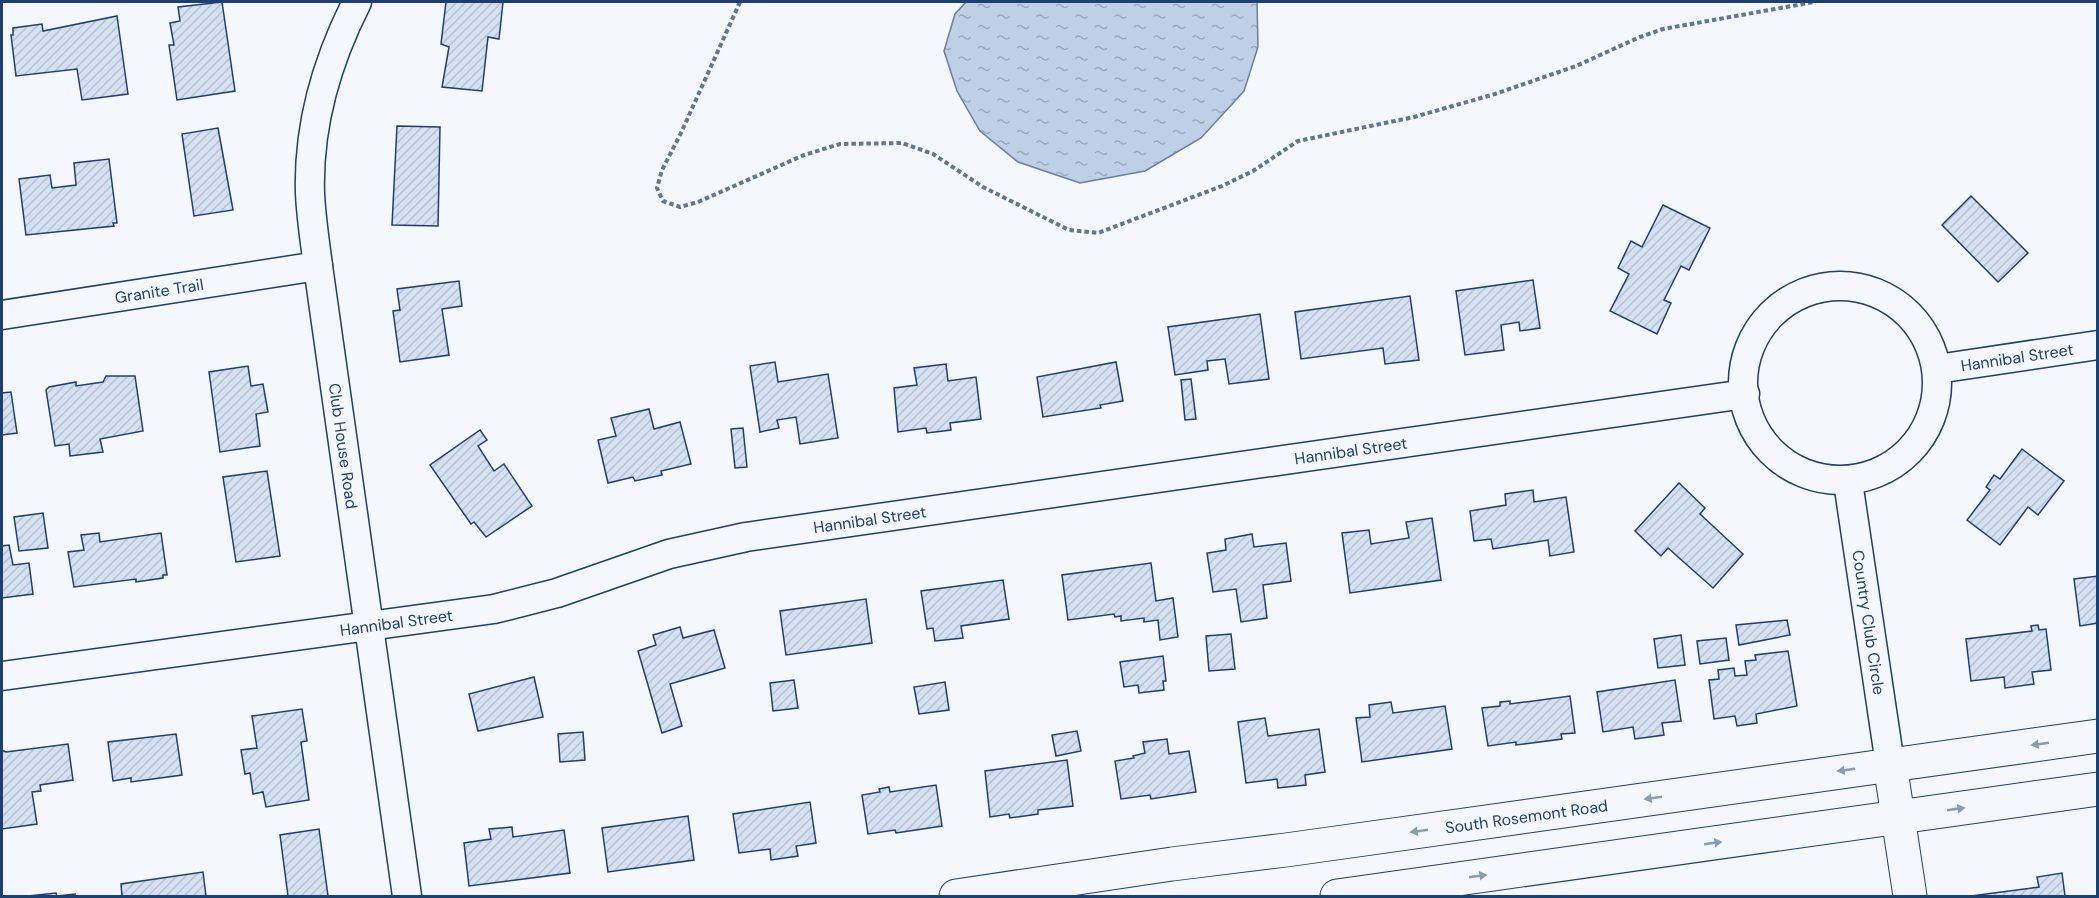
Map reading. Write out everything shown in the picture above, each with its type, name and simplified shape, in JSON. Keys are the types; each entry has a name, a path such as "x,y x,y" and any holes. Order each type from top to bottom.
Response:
{"main road":[{"name":"South Rosemont Road","path":"956,897 1172,864 2097,736"},
{"path":"1890,764 1910,897"},
{"path":"1337,897 2097,789"}],"street":[{"name":"Club House Road","path":"357,2 345,24 323,82 312,142 310,193 318,266 407,897"},
{"name":"Granite Trail","path":"2,315 318,266"},
{"name":"Hannibal Street","path":"1845,286 1868,290 1893,300 1913,317 1930,343 1937,369 1936,395 1929,420 1912,446 1887,469 1848,483 1823,481 1798,473 1778,458 1758,431 1745,394 1745,365 1755,332 1763,318 1786,301 1812,290 1845,286"},
{"name":"Hannibal Street","path":"1937,369 2097,345"},
{"name":"Hannibal Street","path":"2,676 369,624 494,609 557,593 669,554 746,537 1745,394"},
{"name":"Country Club Circle","path":"1848,483 1890,764"}],"path":[{"path":"740,2 662,170 657,188 663,201 680,207 698,202 804,156 840,144 902,143 933,154 983,187 1069,230 1098,233 1222,186 1253,171 1298,141 1414,117 1495,94 1576,66 1663,29 1814,2"}],"water":[{"path":"966,2 1257,2 1258,47 1244,91 1201,138 1145,171 1080,183 1018,162 980,131 957,91 944,51 955,14"}],"building":[{"path":"222,2 235,91 177,100 169,45 174,45 170,23 180,21 178,7"},
{"path":"446,2 503,2 499,39 488,37 482,91 442,87 449,47 441,44"},
{"path":"117,16 128,94 82,100 77,69 16,76 11,35 13,35 13,28 42,24 43,31"},
{"path":"397,126 440,127 438,226 392,225"},
{"path":"218,128 233,210 194,216 182,134"},
{"path":"109,159 117,223 113,223 114,226 26,235 19,179 50,175 52,188 76,185 74,163"},
{"path":"1971,196 2028,253 1998,282 1942,225"},
{"path":"1663,205 1710,228 1689,270 1681,266 1664,300 1671,303 1657,334 1610,311 1629,274 1618,268 1631,241 1642,247"},
{"path":"1533,280 1540,328 1520,331 1519,322 1501,325 1504,350 1465,355 1456,291"},
{"path":"459,281 462,306 442,309 449,355 400,362 393,311 400,310 397,289"},
{"path":"1410,296 1419,360 1385,364 1383,348 1301,359 1295,312"},
{"path":"1260,314 1269,379 1229,384 1225,359 1207,361 1208,370 1175,375 1168,327"},
{"path":"775,362 778,382 828,374 838,438 800,444 796,417 777,420 779,428 760,432 750,366"},
{"path":"1116,362 1123,401 1100,405 1101,408 1043,417 1037,377"},
{"path":"946,364 948,381 976,377 981,419 950,423 951,430 927,433 926,428 898,432 894,388 917,385 914,368"},
{"path":"248,366 251,386 263,384 268,412 256,414 260,446 220,452 209,372"},
{"path":"106,376 135,376 143,431 100,439 103,452 70,456 69,444 55,446 46,390 49,387 76,382 76,386 103,382"},
{"path":"1191,379 1196,419 1185,420 1181,380"},
{"path":"11,392 17,433 2,435 2,393"},
{"path":"649,409 654,429 680,422 691,464 661,471 662,475 635,481 633,477 608,483 598,440 616,436 611,418"},
{"path":"743,428 747,467 735,468 731,429"},
{"path":"480,430 487,440 478,446 494,471 504,464 532,506 486,537 474,522 471,524 430,465"},
{"path":"2022,449 2064,481 2038,515 2028,507 2000,545 1967,520 1990,490 1986,487 1994,475 2000,479"},
{"path":"267,471 280,556 236,562 223,477"},
{"path":"1679,483 1705,508 1700,514 1743,554 1713,588 1668,548 1661,556 1635,531"},
{"path":"1533,490 1534,502 1566,497 1574,552 1550,556 1548,540 1493,549 1491,539 1474,541 1470,511 1506,505 1505,494"},
{"path":"43,513 48,548 19,551 14,517"},
{"path":"1432,518 1441,580 1350,593 1342,533 1369,530 1371,544 1409,538 1406,522"},
{"path":"99,533 100,542 161,533 167,575 163,575 163,578 136,582 136,579 74,587 68,552 84,550 81,535"},
{"path":"1252,534 1254,547 1286,543 1291,581 1263,585 1267,618 1241,622 1236,589 1213,592 1207,553 1226,550 1225,539"},
{"path":"9,545 13,565 29,563 33,594 2,598 2,546"},
{"path":"1151,563 1156,601 1173,598 1178,637 1160,640 1158,620 1144,622 1144,618 1121,621 1121,616 1115,617 1114,614 1068,620 1062,575"},
{"path":"2098,576 2098,623 2080,626 2074,579"},
{"path":"1003,580 1009,619 961,626 963,638 935,641 933,628 927,629 921,591"},
{"path":"866,599 872,643 786,655 780,611"},
{"path":"1787,620 1790,635 1739,645 1736,625"},
{"path":"2038,625 2039,630 2046,629 2051,670 2032,672 2034,684 2005,688 2004,677 1971,681 1966,639 2032,631 2031,626"},
{"path":"680,627 683,638 714,630 725,668 670,684 682,726 662,733 638,651 656,645 653,635"},
{"path":"1231,634 1235,669 1209,671 1206,636"},
{"path":"1681,635 1685,665 1658,668 1654,639"},
{"path":"1726,638 1729,660 1700,664 1697,641"},
{"path":"1788,651 1797,706 1756,714 1757,723 1737,726 1735,716 1714,719 1709,680 1719,679 1718,670 1734,668 1735,676 1747,675 1745,661 1756,660 1755,655"},
{"path":"1163,656 1166,681 1163,681 1164,690 1139,693 1138,685 1124,687 1120,662"},
{"path":"534,677 543,717 478,731 469,694"},
{"path":"794,680 798,708 773,711 770,683"},
{"path":"1675,680 1681,721 1662,723 1664,735 1635,739 1633,727 1603,732 1597,692"},
{"path":"945,682 949,710 919,714 914,687"},
{"path":"1570,696 1575,733 1561,734 1562,739 1488,746 1482,708 1500,706 1500,702 1510,701 1510,704"},
{"path":"1391,702 1393,713 1445,706 1452,749 1362,762 1356,718 1370,717 1369,705"},
{"path":"302,709 307,741 301,742 309,800 266,807 263,792 253,794 250,773 245,774 241,750 257,748 252,716"},
{"path":"1265,718 1268,736 1319,729 1325,772 1305,775 1306,785 1278,788 1277,779 1246,783 1238,722"},
{"path":"1077,731 1081,751 1056,756 1052,735"},
{"path":"583,732 585,760 560,762 558,734"},
{"path":"176,734 182,775 131,782 131,778 113,781 108,742"},
{"path":"1167,739 1169,754 1189,751 1196,792 1151,799 1150,795 1121,799 1115,761 1134,758 1133,756 1145,753 1143,742"},
{"path":"68,744 73,780 40,785 41,791 32,792 37,824 2,829 2,750 6,752"},
{"path":"1067,760 1073,806 1038,810 1038,814 1010,818 1009,814 990,817 985,771"},
{"path":"936,785 942,826 896,833 895,830 868,834 862,795 880,792 879,789 889,787 890,792"},
{"path":"810,802 816,843 796,846 798,856 771,860 770,849 739,853 733,814"},
{"path":"688,816 694,860 608,872 602,828"},
{"path":"512,827 513,837 564,830 570,873 469,886 464,843 491,839 489,829"},
{"path":"319,829 328,896 288,896 280,835"},
{"path":"203,872 206,896 122,896 121,884"},
{"path":"2062,873 2065,896 1971,896 2039,887 2037,877"},
{"path":"56,893 57,896 28,896"}]}
